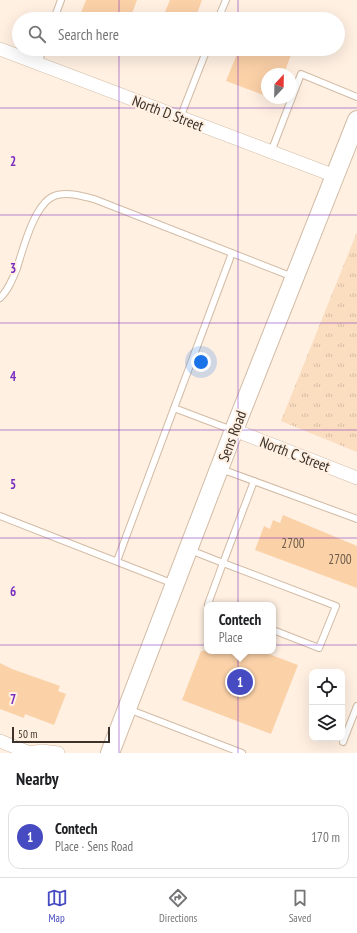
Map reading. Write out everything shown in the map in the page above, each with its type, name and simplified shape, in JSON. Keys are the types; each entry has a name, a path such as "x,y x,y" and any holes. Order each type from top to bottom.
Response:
{"main road":[{"name":"Sens Road","path":"110,753 219,468 357,120"}],"street":[{"name":"North D Street","path":"0,49 12,54"},
{"name":"North D Street","path":"18,56 335,176"},
{"name":"North C Street","path":"234,430 357,478"},
{"path":"0,741 30,753 42,751 58,753"}],"lane":[{"path":"57,12 61,0"},
{"path":"221,12 226,0"},
{"path":"38,64 41,56"},
{"path":"180,118 204,56"},
{"path":"271,152 301,74 357,97"},
{"path":"0,298 13,279 34,220 44,203 56,195 70,193 94,199 295,278"},
{"path":"117,561 232,253"},
{"path":"174,408 234,430"},
{"path":"219,468 357,519"},
{"path":"209,602 254,481"},
{"path":"0,516 174,584"},
{"path":"188,549 336,606 319,648 276,631"},
{"path":"343,742 357,706"},
{"path":"126,709 242,753"}],"green space":[{"path":"357,232 357,452 281,421"}],"building":[{"path":"86,0 137,0 133,12 81,12"},
{"path":"170,0 202,0 198,12 165,12"},
{"path":"236,56 290,56 286,68 261,68 261,94 226,81"},
{"path":"283,515 357,546 357,588 255,550 264,526 270,529 273,520 280,523"},
{"path":"201,651 204,651 204,654 269,654 298,665 271,734 182,700"},
{"path":"0,663 12,669 60,686 58,691 66,694 54,725 25,714 24,718 0,709"}],"place":[{"name":"Contech","path":"240,682"}]}
